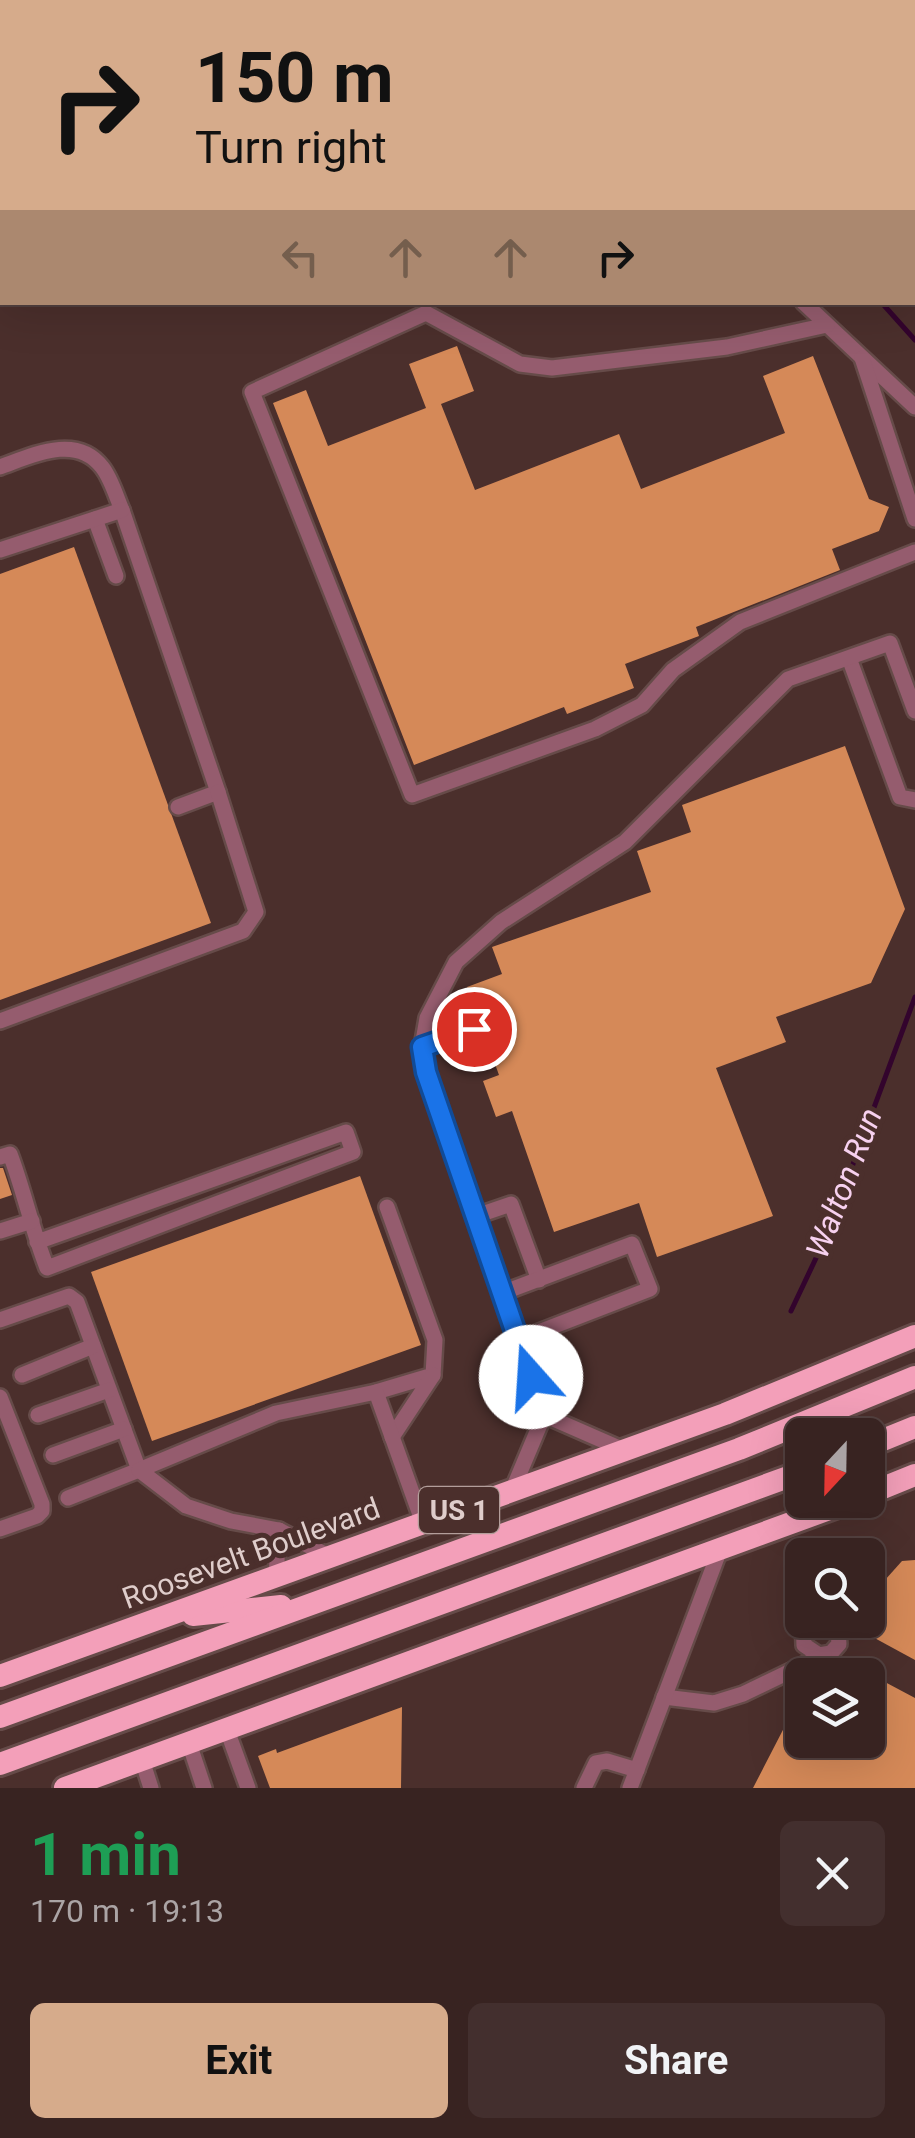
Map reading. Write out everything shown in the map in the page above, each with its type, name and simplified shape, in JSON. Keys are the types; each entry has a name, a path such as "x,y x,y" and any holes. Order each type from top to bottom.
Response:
{"highway":[{"name":"Roosevelt Boulevard","path":"0,1676 725,1414 915,1336"},
{"name":"US 1","path":"0,1716 738,1449 915,1378"},
{"path":"885,1439 915,1426"},
{"path":"885,1487 915,1475"},
{"path":"0,1764 785,1478"},
{"path":"65,1788 807,1518"},
{"path":"158,1619 314,1603"}],"street":[{"path":"806,305 915,408"},
{"path":"827,325 726,347 552,368 520,364 426,313 252,392 412,795 596,728 642,705 673,670 740,622 915,552"},
{"path":"862,358 915,519"},
{"path":"0,467 56,448 86,454 102,466 122,510 256,912 243,931 0,1021"},
{"path":"0,550 122,510"},
{"path":"95,519 116,576"},
{"path":"512,1491 544,1415 426,1072 422,1047 427,1018 456,962 502,922 625,842 788,679 890,643 915,711"},
{"path":"848,658 900,797 915,800"},
{"path":"178,806 218,792"},
{"path":"422,1047 474,1029"},
{"path":"0,1157 10,1154 37,1242 47,1268 353,1152 346,1132 37,1242"},
{"path":"476,1216 511,1204 538,1280"},
{"path":"387,1206 435,1340 433,1375 392,1437"},
{"path":"0,1231 32,1220"},
{"path":"502,1293 632,1244 650,1288 518,1340"},
{"path":"0,1320 74,1297 139,1470 186,1506 279,1530 330,1556"},
{"path":"22,1375 93,1346"},
{"path":"68,1498 276,1413 376,1392 433,1375"},
{"path":"38,1415 109,1390"},
{"path":"376,1392 423,1523"},
{"path":"0,1396 42,1510 37,1516 0,1528"},
{"path":"544,1415 624,1450"},
{"path":"54,1456 124,1429"},
{"path":"276,1576 279,1530"},
{"path":"630,1788 719,1552"},
{"path":"804,1638 804,1645 813,1654 824,1655"},
{"path":"664,1697 714,1703 744,1694 824,1655 838,1644 838,1638"},
{"path":"227,1730 248,1788"},
{"path":"189,1743 204,1788"},
{"path":"142,1760 152,1788"},
{"path":"584,1788 596,1763 607,1760 637,1770"}],"building":[{"path":"457,346 474,391 441,404 475,490 619,434 641,489 785,433 763,376 813,356 869,499 889,507 879,531 832,549 840,570 696,627 699,636 625,664 634,688 567,714 564,707 414,765 273,403 306,390 328,446 426,408 409,364"},
{"path":"74,547 211,923 0,1000 0,574"},
{"path":"845,746 905,909 871,983 776,1017 786,1042 716,1068 773,1216 657,1257 639,1203 554,1232 512,1111 496,1117 483,1081 499,1075 484,1024 478,1019 467,987 502,974 492,947 651,892 637,851 691,832 682,805"},
{"path":"0,1168 12,1195 0,1199"},
{"path":"360,1176 421,1345 152,1441 91,1272"},
{"path":"915,1560 915,1660 875,1638 885,1638 885,1580 902,1561"},
{"path":"885,1682 915,1698 915,1788 753,1788 785,1726 785,1758 885,1758"},
{"path":"402,1707 401,1788 270,1788 258,1756 276,1749 277,1753"}],"waterway":[{"name":"Walton Run","path":"884,305 915,340"},
{"name":"Walton Run","path":"791,1311 826,1237 915,997"}],"route":[{"path":"474,1029 422,1047 426,1072 531,1377"}]}
